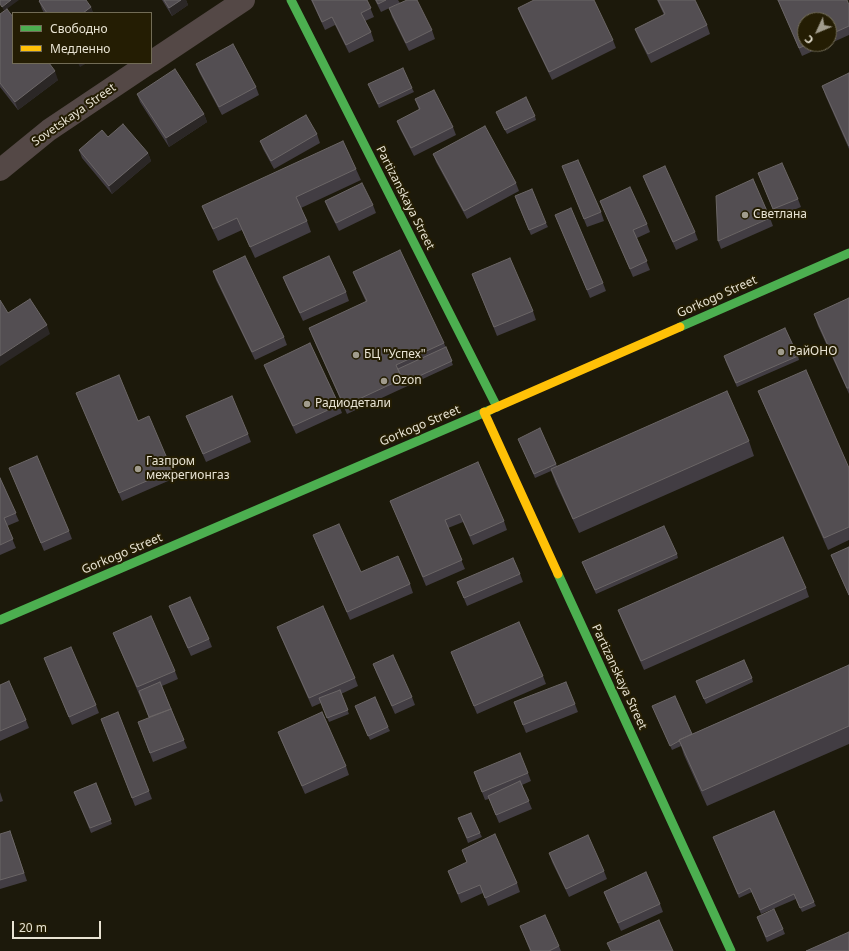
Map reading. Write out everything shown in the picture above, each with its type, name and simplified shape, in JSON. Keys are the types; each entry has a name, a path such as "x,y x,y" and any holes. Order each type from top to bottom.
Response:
{"street":[{"name":"Sovetskaya Street","path":"152,61 244,0"},
{"name":"Partizanskaya Street","path":"291,0 497,407"},
{"name":"Sovetskaya Street","path":"0,170 49,130 147,64"},
{"name":"Gorkogo Street","path":"0,620 497,407 849,253"},
{"name":"Partizanskaya Street","path":"484,412 731,951"}],"building":[{"path":"0,0 11,0 2,7"},
{"path":"86,0 91,7 84,12 46,12 39,1"},
{"path":"164,0 181,0 169,8"},
{"path":"312,0 367,0 371,8 361,13 371,32 346,45 332,17 322,22"},
{"path":"376,0 386,0 378,4"},
{"path":"407,0 417,0 432,30 406,43 389,8"},
{"path":"534,0 594,0 613,40 549,72 518,8"},
{"path":"658,0 695,0 707,25 648,54 635,29 665,14"},
{"path":"778,0 847,0 849,5 849,26 837,31 837,12 797,12 797,43"},
{"path":"7,9 12,16 12,64 50,64 55,71 15,102 0,83 0,14"},
{"path":"233,44 256,87 219,107 196,64"},
{"path":"403,68 412,88 378,104 368,84"},
{"path":"175,69 204,114 166,138 137,94"},
{"path":"849,73 849,146 822,86"},
{"path":"434,90 453,127 411,148 397,121 420,109 415,99"},
{"path":"526,97 535,116 505,130 496,112"},
{"path":"306,115 317,134 271,161 260,141"},
{"path":"123,124 148,153 109,186 79,150 102,130 108,137"},
{"path":"485,126 516,183 464,211 433,154"},
{"path":"343,141 356,169 296,197 307,221 250,247 237,218 213,229 202,206"},
{"path":"578,160 601,212 584,219 562,166"},
{"path":"782,163 798,199 773,209 758,173"},
{"path":"665,166 695,232 673,242 643,176"},
{"path":"753,179 770,218 718,241 716,196"},
{"path":"362,183 373,205 336,223 325,201"},
{"path":"630,187 647,224 633,230 647,261 630,269 600,201"},
{"path":"532,189 546,223 529,230 515,196"},
{"path":"571,208 603,283 587,290 555,215"},
{"path":"400,250 444,343 396,365 402,379 344,406 309,328 367,301 353,272"},
{"path":"245,256 284,337 252,352 213,271"},
{"path":"329,256 346,292 300,313 283,277"},
{"path":"510,258 533,311 494,327 472,274"},
{"path":"849,298 849,388 847,388 814,314"},
{"path":"30,299 47,325 0,356 0,300 8,313"},
{"path":"785,328 798,356 736,383 724,356"},
{"path":"310,343 339,405 293,426 264,365"},
{"path":"446,347 452,361 404,383 398,369"},
{"path":"806,370 849,468 849,527 824,538 758,391"},
{"path":"119,375 138,421 149,416 172,470 119,493 76,393"},
{"path":"727,391 749,441 573,519 551,469"},
{"path":"232,396 248,434 203,454 186,416"},
{"path":"540,428 556,464 534,474 518,439"},
{"path":"37,456 69,531 41,543 9,468"},
{"path":"478,462 504,521 470,536 460,514 445,520 462,560 423,577 390,501"},
{"path":"0,478 16,513 4,518 13,539 0,545"},
{"path":"339,524 361,572 398,556 410,584 347,612 313,535"},
{"path":"664,526 677,554 595,590 582,562"},
{"path":"783,537 806,588 641,661 618,610"},
{"path":"849,547 849,595 831,555"},
{"path":"513,558 520,574 464,598 457,582"},
{"path":"190,597 209,639 188,648 169,606"},
{"path":"323,606 355,678 309,698 277,627"},
{"path":"151,616 175,671 137,687 113,633"},
{"path":"519,622 543,676 474,706 451,652"},
{"path":"71,647 96,705 69,717 44,658"},
{"path":"393,655 412,697 392,706 373,664"},
{"path":"744,660 752,678 704,699 696,681"},
{"path":"849,665 849,726 702,791 679,740"},
{"path":"9,681 26,720 0,731 0,685"},
{"path":"160,682 171,709 149,717 139,691"},
{"path":"566,682 575,704 523,725 514,702"},
{"path":"340,690 348,710 327,718 319,698"},
{"path":"675,696 692,734 670,746 652,706"},
{"path":"375,697 388,727 368,736 355,706"},
{"path":"171,709 184,740 150,753 138,722"},
{"path":"118,712 149,791 132,798 101,719"},
{"path":"322,712 346,766 302,786 278,732"},
{"path":"520,753 528,773 482,792 474,772"},
{"path":"520,781 529,801 496,815 488,796"},
{"path":"96,783 111,820 90,828 74,792"},
{"path":"774,811 814,902 800,908 794,894 760,910 750,888 738,894 713,837"},
{"path":"471,813 480,833 467,838 458,818"},
{"path":"10,831 24,873 0,880 0,834"},
{"path":"495,834 517,883 485,898 480,885 458,894 448,871 467,862 462,850"},
{"path":"588,835 604,871 566,889 549,853"},
{"path":"646,872 660,904 618,923 604,892"},
{"path":"774,909 783,929 766,937 757,917"},
{"path":"545,915 559,946 549,951 531,951 520,926"},
{"path":"659,920 673,951 611,951 607,943"},
{"path":"849,932 849,951 806,951"}],"traffic: fast":[{"path":"291,0 497,407"},
{"path":"680,327 849,253"},
{"path":"0,620 490,410"},
{"path":"558,574 731,951"}],"traffic: slow":[{"path":"490,410 680,327"},
{"path":"484,412 558,574"}],"place":[{"name":"Светлана","path":"745,215"},
{"name":"РайОНО","path":"781,352"},
{"name":"БЦ \"Успех\"","path":"356,355"},
{"name":"Ozon","path":"384,381"},
{"name":"Радиодетали","path":"307,404"},
{"name":"Газпром межрегионгаз","path":"138,469"}]}
